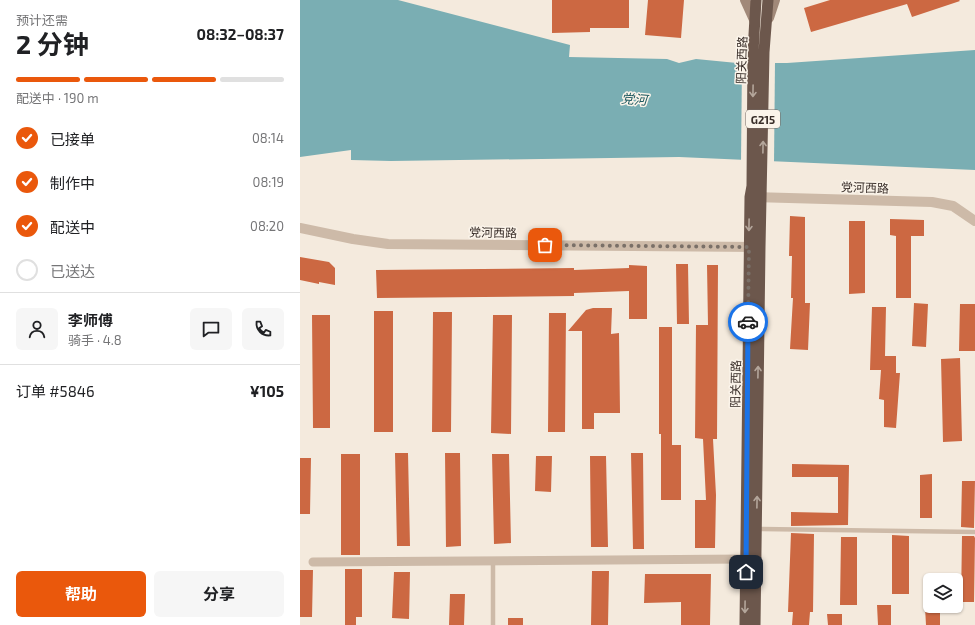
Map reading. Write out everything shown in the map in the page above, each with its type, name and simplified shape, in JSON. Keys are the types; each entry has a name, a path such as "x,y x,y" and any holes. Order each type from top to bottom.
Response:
{"highway":[{"name":"阳关西路","path":"755,625 751,529 754,247 759,52 756,24 756,0"},
{"name":"阳关西路","path":"759,52 768,20 768,0"},
{"name":"阳关西路","path":"745,625 746,559 751,529"}],"main road":[{"path":"745,0 756,24"},
{"path":"768,20 775,0"}],"street":[{"name":"党河西路","path":"756,191 932,202 953,206 975,221"},
{"name":"党河西路","path":"300,228 353,239 388,244 754,247"},
{"path":"313,562 746,559"}],"lane":[{"path":"751,529 975,532"},
{"path":"493,561 493,625"}],"water":[{"name":"党河","path":"300,0 398,0 570,45 569,57 667,59 679,63 696,59 737,63 787,63 975,50 975,170 679,157 391,161 351,160 351,150 300,157"}],"pier":[{"path":"742,61 775,61 774,163 741,162"}],"building":[{"path":"552,0 629,0 629,28 590,28 590,32 552,33"},
{"path":"648,0 684,0 681,38 645,35"},
{"path":"830,0 960,1 912,17 907,4 811,32 804,8"},
{"path":"790,216 805,217 805,303 810,303 808,350 790,349 793,298 791,298 792,256 789,256"},
{"path":"890,219 924,220 924,236 911,236 911,298 896,298 896,236 890,235"},
{"path":"849,221 865,221 865,293 849,294"},
{"path":"300,257 329,262 335,268 335,285 319,282 319,284 300,280"},
{"path":"676,264 688,264 689,324 677,324"},
{"path":"629,265 647,266 647,319 629,319 629,291 574,293 574,296 377,298 376,270 574,268 574,270 629,268"},
{"path":"707,265 718,265 717,439 713,439 716,495 715,548 695,548 695,500 706,500 703,439 695,438 696,325 708,325"},
{"path":"914,303 928,304 926,347 912,346"},
{"path":"960,304 975,304 975,351 959,351"},
{"path":"872,307 886,307 885,356 896,356 896,373 900,373 896,428 884,427 884,400 879,399 881,370 870,370"},
{"path":"593,308 612,308 611,334 619,333 620,413 594,413 594,429 582,429 582,331 568,331 586,310"},
{"path":"374,311 393,311 393,432 374,432"},
{"path":"433,312 452,312 451,432 432,432"},
{"path":"549,313 566,313 565,432 548,432"},
{"path":"312,315 330,315 330,428 313,428"},
{"path":"493,315 512,315 511,434 491,433"},
{"path":"659,327 672,327 672,445 681,445 681,500 661,500 661,434 659,434"},
{"path":"960,358 962,441 943,442 941,359"},
{"path":"395,453 408,453 410,546 397,546"},
{"path":"445,453 460,453 461,546 446,547"},
{"path":"631,453 643,453 644,549 633,549"},
{"path":"341,454 360,454 360,555 341,555"},
{"path":"492,454 509,454 511,543 494,544"},
{"path":"536,456 552,456 551,492 535,491"},
{"path":"590,456 606,456 608,547 591,547"},
{"path":"300,458 311,458 310,514 300,514"},
{"path":"792,464 849,465 848,525 791,526 791,512 838,513 838,477 792,477"},
{"path":"932,474 932,518 920,518 920,475"},
{"path":"962,481 975,481 974,528 961,527"},
{"path":"791,533 814,534 813,612 810,612 809,625 792,625 793,612 788,612"},
{"path":"892,535 909,536 909,594 892,594"},
{"path":"962,536 974,536 974,602 963,602 963,573 961,573"},
{"path":"841,537 857,537 857,605 840,605"},
{"path":"345,569 362,569 362,617 356,617 356,625 345,625"},
{"path":"300,570 313,570 312,617 300,617"},
{"path":"592,571 609,571 608,625 591,625"},
{"path":"394,572 410,572 409,619 392,618"},
{"path":"645,574 711,574 710,625 681,625 681,602 644,603"},
{"path":"450,594 465,594 464,625 449,625"},
{"path":"877,605 891,605 891,625 878,625"},
{"path":"925,613 940,613 940,625 926,625"},
{"path":"827,614 842,614 842,625 828,625"},
{"path":"508,618 523,618 523,625 508,625"}],"way so far":[{"path":"545,245 749,247 748,322"}],"route":[{"path":"746,572 748,322"}]}
